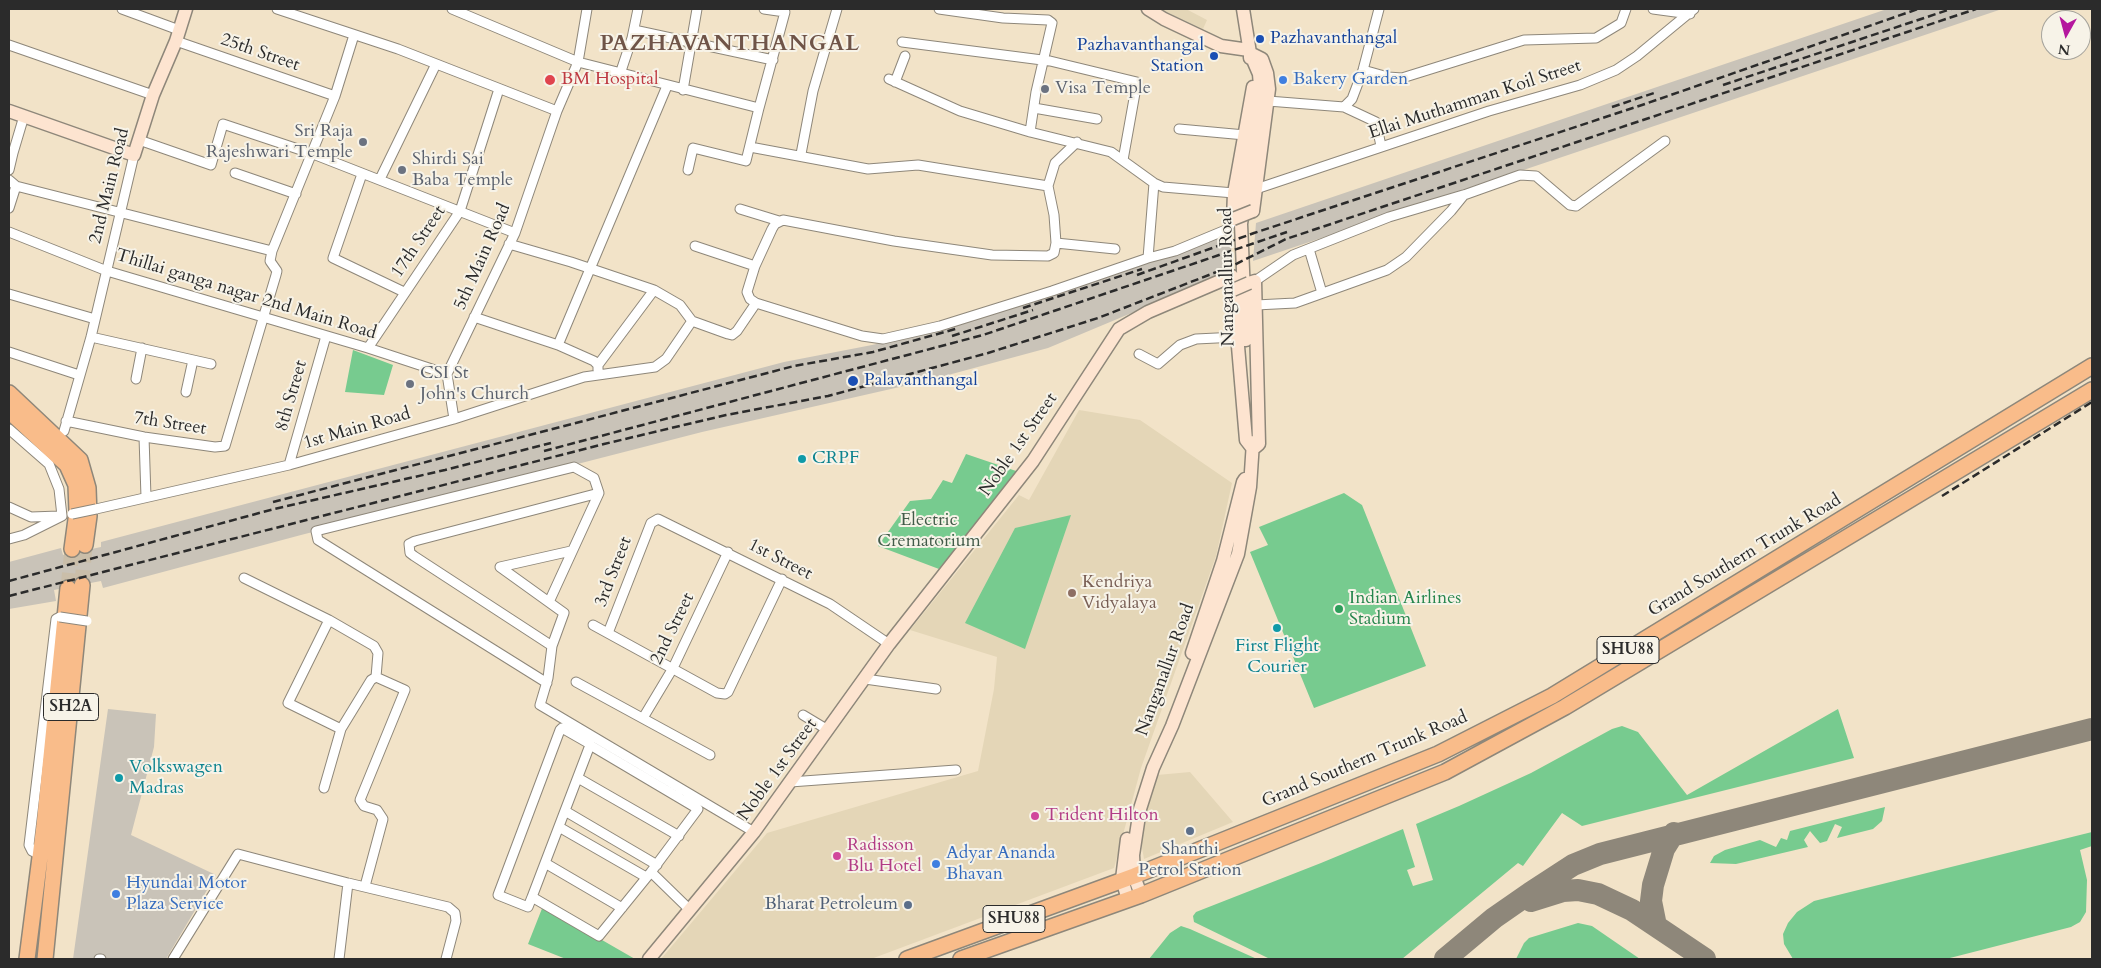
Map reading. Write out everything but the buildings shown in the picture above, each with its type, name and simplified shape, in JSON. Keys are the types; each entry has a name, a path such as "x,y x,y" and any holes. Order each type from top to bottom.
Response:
{"main road":[{"name":"Grand Southern Trunk Road","path":"907,959 1128,877 1438,754 1552,696 2092,366"},
{"name":"Grand Southern Trunk Road","path":"961,959 1134,897 1445,772 1565,707 2092,390"},
{"path":"9,393 80,460 88,488 90,516 78,547 76,485 67,465 9,411"},
{"name":"SH2A","path":"28,959 75,587 56,862 45,959"},
{"path":"40,857 56,862"}],"street":[{"name":"25th Street","path":"122,9 177,36 335,96"},
{"name":"2nd Main Road","path":"64,432 91,337 122,214 134,155 153,95 186,9"},
{"path":"277,9 436,64 557,111"},
{"path":"452,9 578,62 759,108"},
{"name":"5th Main Road","path":"447,374 510,244 557,111 578,62 587,9"},
{"path":"620,74 634,30 638,9"},
{"path":"684,90 697,9"},
{"path":"688,170 693,148 746,161 785,12 764,9"},
{"path":"800,154 813,91 837,9"},
{"path":"939,9 1048,20 1052,23 1030,132"},
{"path":"1148,9 1164,19 1222,46 1250,52 1262,59 1265,64 1269,81 1268,101 1253,211 1233,219"},
{"path":"779,221 772,229 755,266 747,292 750,299 756,303 862,336 883,339 940,326 1052,291 1148,258 1175,251 1228,230 1233,219 1234,193 1253,90 1249,64 1250,52 1243,9"},
{"path":"1344,107 1352,99 1363,70 1379,9"},
{"path":"1363,70 1388,78 1402,78 1524,40 1596,38 1621,24 1626,9"},
{"path":"1653,9 1692,11"},
{"name":"Ellai Muthamman Koil Street","path":"1256,189 1381,146 1589,81 1616,70 1637,56 1692,11"},
{"path":"634,30 773,60"},
{"path":"263,318 277,271 270,261 272,251 313,154 335,96 354,35"},
{"path":"902,42 1081,67 1137,82 1123,160"},
{"path":"9,45 153,95"},
{"name":"Nanganallur Road","path":"1128,877 1135,798 1174,714 1238,554 1247,508 1253,449 1242,277 1241,224 1260,86 1259,74 1250,52"},
{"path":"905,56 892,81 960,111 1030,132 1077,142 1111,152 1154,183 1172,188 1234,193"},
{"path":"380,179 436,64"},
{"path":"558,345 667,86"},
{"name":"17th Street","path":"368,348 460,211 499,89"},
{"path":"1268,101 1344,107 1376,122 1381,146"},
{"path":"1034,108 1097,119"},
{"path":"9,111 134,155"},
{"path":"9,170 11,153 24,116"},
{"path":"139,140 211,165 223,124 380,179 514,233"},
{"path":"1179,129 1245,135"},
{"path":"740,209 779,221 894,241 992,255 1048,256 1054,253 1056,243 1054,215 1048,186 1055,163 1077,142"},
{"path":"1252,282 1256,305 1259,444 1253,449 1246,440 1233,290 1252,282 1293,255 1309,248 1389,217 1464,195 1520,175 1530,174 1570,205 1576,206 1665,142"},
{"path":"750,146 800,154 868,169 918,165 1048,186"},
{"path":"235,173 296,194"},
{"path":"362,174 333,258 404,292"},
{"path":"9,208 12,183 122,214 272,251"},
{"path":"1148,258 1154,183"},
{"path":"1256,305 1295,302 1398,263 1428,236 1464,195"},
{"name":"Thillai ganga nagar 2nd Main Road","path":"9,232 107,271 368,348 447,374"},
{"path":"1056,243 1116,249"},
{"path":"510,244 592,268 654,290 680,304 692,321 732,334 756,303"},
{"path":"695,246 755,266"},
{"path":"1309,248 1322,293"},
{"name":"Noble 1st Street","path":"649,959 754,832 889,644 1033,461 1119,330 1132,319 1232,276 1233,290"},
{"path":"599,375 598,365 654,290"},
{"path":"9,294 95,319"},
{"path":"474,317 558,345 598,365"},
{"name":"7th Street","path":"66,421 144,437 215,447 224,446 263,318"},
{"name":"1st Main Road","path":"9,507 31,517 62,516 96,509 289,465 454,419 584,377 655,367 661,364 692,321"},
{"name":"8th Street","path":"289,465 326,336"},
{"path":"91,337 211,364"},
{"path":"1139,354 1158,364 1180,345 1196,340 1237,337"},
{"path":"136,378 142,348"},
{"path":"9,352 79,375"},
{"path":"186,392 193,360"},
{"path":"447,374 454,419"},
{"path":"9,429 49,464 60,489 62,516 24,535 9,538"},
{"path":"144,437 146,497"},
{"path":"546,683 318,540 316,531 574,466 594,478 599,493 549,602"},
{"path":"552,646 414,556 410,553 409,544 415,540 599,493"},
{"name":"1st Street","path":"651,523 654,519 658,519 728,552 830,604 889,644"},
{"name":"3rd Street","path":"608,633 651,523"},
{"path":"571,551 500,568 564,613 552,646 546,683 539,702 542,707 754,832"},
{"name":"2nd Street","path":"643,718 674,668 728,552"},
{"path":"244,578 329,620 374,646 378,652 376,676 371,680 341,729 324,788"},
{"path":"593,625 717,693 728,692 782,580"},
{"path":"40,857 32,851 29,845 56,619 60,617 88,621"},
{"path":"329,620 288,703 341,729"},
{"path":"365,886 383,819 377,810 364,806 360,800 405,690 376,676"},
{"path":"865,679 936,690"},
{"path":"576,682 710,755"},
{"path":"804,715 828,730"},
{"path":"532,897 599,936 679,836 698,809 590,745 588,741 562,728 498,895 528,906 590,745"},
{"path":"790,782 956,770"},
{"path":"578,778 679,836"},
{"path":"565,811 651,871 690,910"},
{"path":"559,827 651,871"},
{"path":"173,959 238,854 448,907 455,913 456,921 446,959"},
{"path":"545,863 622,908"},
{"path":"1128,877 1134,897"},
{"path":"339,959 348,883"}],"shaded area":[{"path":"1160,9 1186,9 1207,20 1203,29"},
{"path":"1887,9 2002,9 1253,261 1256,223"},
{"path":"1231,231 1232,271 1048,348 926,381 702,432 103,588 101,581 54,590 56,601 9,609 9,562 61,548 63,555 101,547 101,542 784,362 946,328"},
{"path":"1079,410 1140,420 1232,483 1216,556 1141,768 1114,868 871,959 661,959 767,833 978,771 994,689 997,657 910,630 1019,495 1029,500"},
{"path":"108,709 156,714 154,747 131,835 216,875 166,959 73,959"},
{"name":"Shanthi Petrol Station","path":"1190,772 1233,822 1144,859 1139,831 1157,775"}],"green space":[{"path":"353,350 393,365 384,395 345,392"},
{"name":"Electric Crematorium","path":"966,454 1019,472 939,569 878,546 910,501 931,499 943,480 952,483"},
{"name":"Indian Airlines Stadium","path":"1344,493 1362,505 1426,666 1314,708 1250,552 1268,545 1259,527"},
{"path":"1071,515 1025,649 965,623 1015,528"},
{"path":"1838,709 1854,758 1582,826 1562,813 1523,866 1518,863 1402,959 1270,959 1194,922 1193,916 1196,912 1403,829 1415,867 1407,870 1413,886 1433,880 1416,824 1531,773 1612,729 1622,726 1638,732 1687,795"},
{"path":"1885,807 1882,821 1873,829 1837,838 1842,827 1835,824 1827,841 1820,843 1810,831 1804,840 1808,847 1736,864 1710,863 1714,856 1725,850 1760,840 1776,847 1781,838 1787,840 1790,831"},
{"path":"2092,832 2092,846 2080,850 2087,880 2086,912 2080,922 2071,927 1946,959 1793,959 1784,944 1783,934 1788,923 1797,912 1814,901"},
{"path":"543,906 635,959 566,959 528,944"},
{"path":"1578,923 1592,926 1640,959 1516,959 1524,943 1529,938"},
{"path":"1181,926 1257,959 1149,959 1170,933"}],"taxiway":[{"path":"1445,959 1494,918 1530,893 1573,865 1600,854 2092,729"},
{"path":"1656,926 1651,901 1653,885 1664,849 1674,833"},
{"path":"1531,901 1563,891 1578,890 1598,894 1632,910 1705,959"}],"tunnel":[{"path":"82,585 85,545"},
{"path":"68,588 72,549"}],"railway":[{"path":"1137,275 1254,233 1642,105 1918,9"},
{"path":"1723,85 1951,9"},
{"path":"9,596 604,444 726,415 828,396 988,353 1098,318 1232,266 1286,239 1976,9"},
{"path":"1612,107 1657,92"},
{"path":"544,451 983,335 1287,232"},
{"path":"1023,308 1142,269"},
{"path":"952,336 1033,310"},
{"path":"273,502 794,366 873,352 959,328"},
{"path":"1942,496 2092,402"},
{"path":"9,581 274,509 445,470 551,443"}],"place":[{"name":"Pazhavanthangal","path":"1260,39"},
{"name":"Pazhavanthangal Station","path":"1214,56"},
{"name":"BM Hospital","path":"550,80"},
{"name":"Bakery Garden","path":"1283,80"},
{"name":"Visa Temple","path":"1045,89"},
{"name":"Sri Raja Rajeshwari Temple","path":"363,142"},
{"name":"Shirdi Sai Baba Temple","path":"402,170"},
{"name":"Palavanthangal","path":"853,381"},
{"name":"CSI St John's Church","path":"410,384"},
{"name":"CRPF","path":"802,459"},
{"name":"Kendriya Vidyalaya","path":"1072,593"},
{"name":"Indian Airlines Stadium","path":"1339,609"},
{"name":"First Flight Courier","path":"1277,628"},
{"name":"Volkswagen Madras","path":"119,778"},
{"name":"Trident Hilton","path":"1035,816"},
{"name":"Shanthi Petrol Station","path":"1190,831"},
{"name":"Radisson Blu Hotel","path":"837,856"},
{"name":"Adyar Ananda Bhavan","path":"936,864"},
{"name":"Hyundai Motor Plaza Service","path":"116,894"},
{"name":"Bharat Petroleum","path":"908,905"}],"district":[{"name":"PAZHAVANTHANGAL","path":"730,45"}]}
